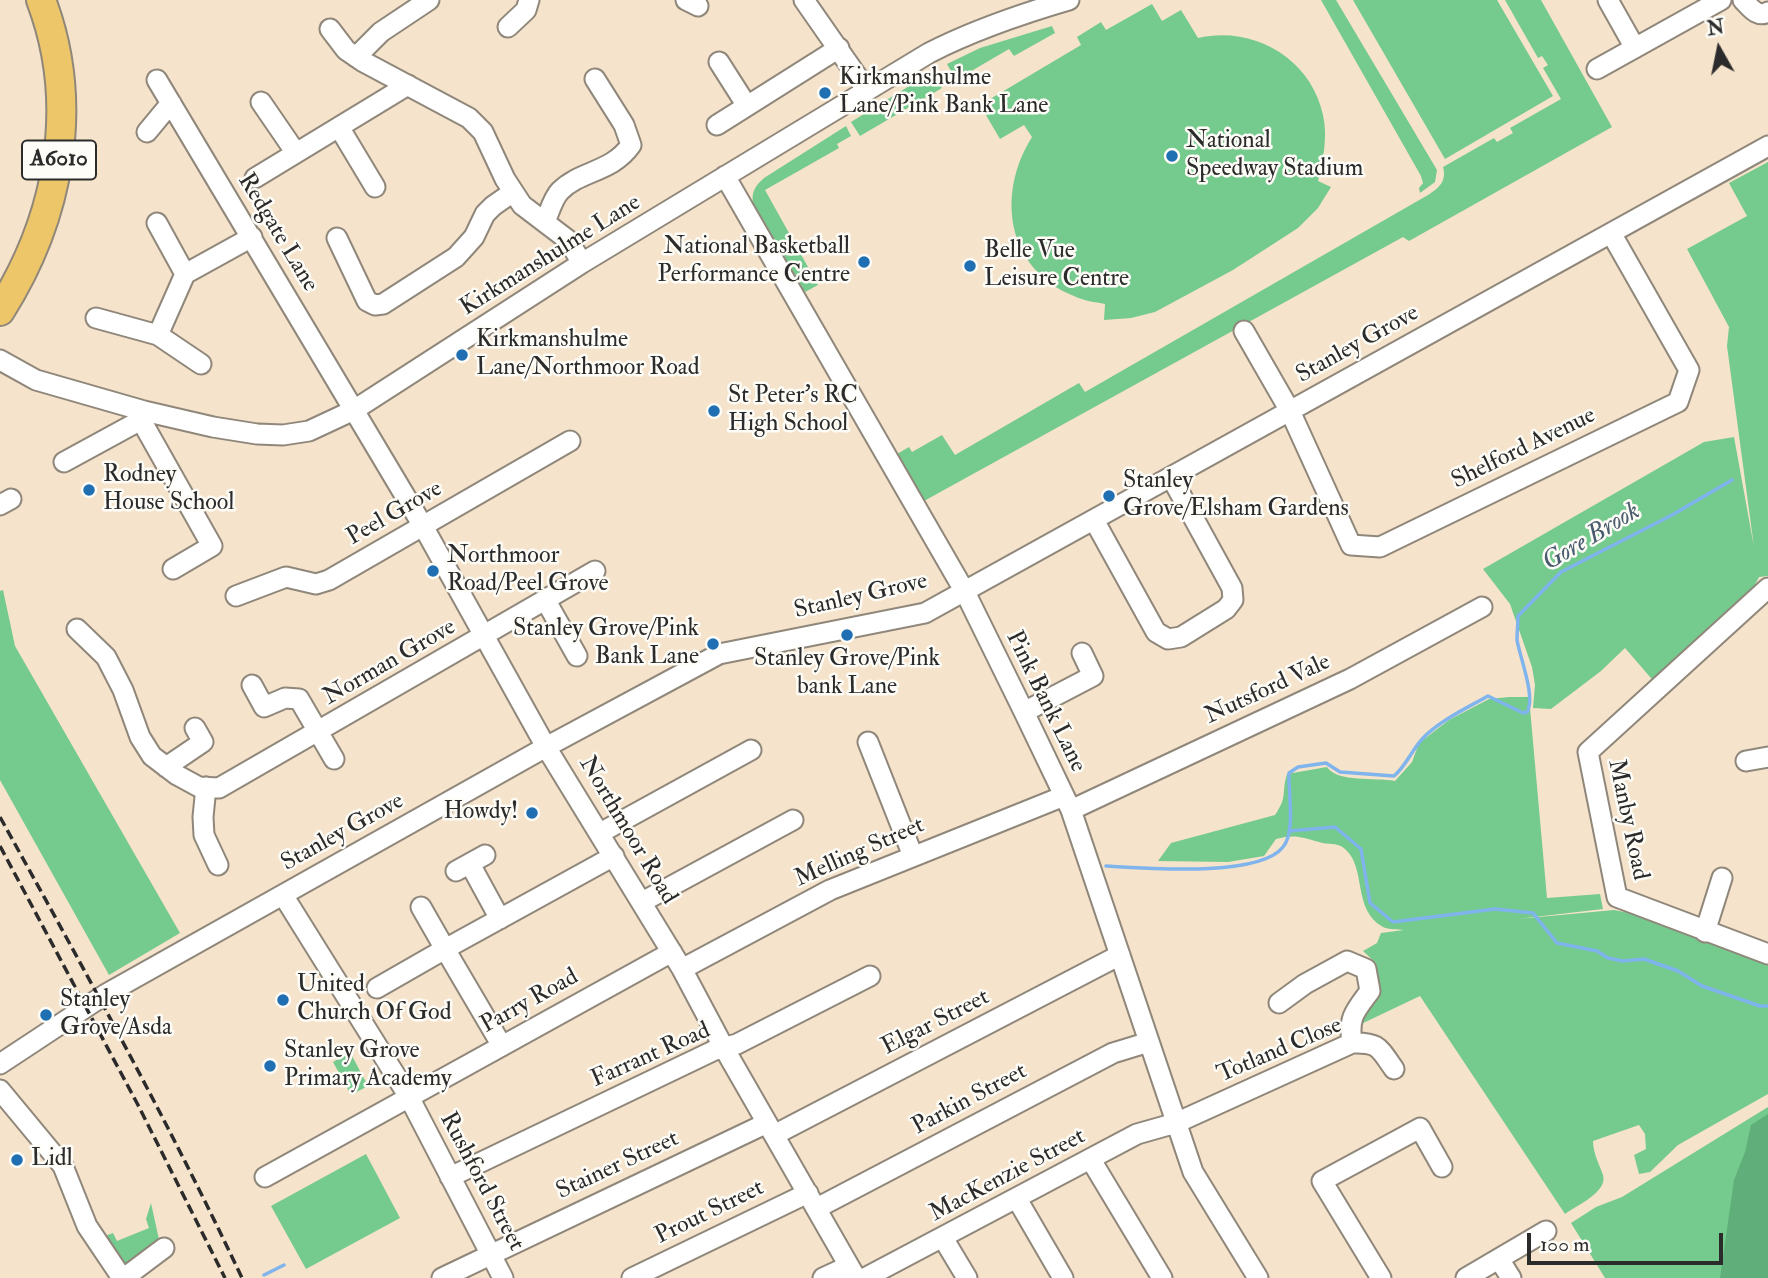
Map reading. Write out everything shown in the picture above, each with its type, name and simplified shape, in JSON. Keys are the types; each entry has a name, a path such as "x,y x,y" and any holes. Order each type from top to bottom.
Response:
{"highway":[{"name":"A6010","path":"0,311 35,247 59,162 61,102 57,56 41,0"}],"street":[{"path":"356,57 381,32 429,0"},
{"path":"508,27 526,10 529,0"},
{"path":"804,0 866,89"},
{"name":"Kirkmanshulme Lane","path":"0,360 36,380 142,415 257,434 283,435 309,430 354,410 582,263 866,89 1014,8 1069,0"},
{"path":"1608,0 1635,48"},
{"path":"1597,69 1721,0"},
{"path":"1743,0 1756,13 1764,15 1768,12"},
{"path":"330,29 346,50 356,57 469,118 483,131 522,205 568,240 582,263"},
{"path":"717,125 839,48"},
{"path":"719,62 747,106"},
{"path":"545,222 558,192 578,179 602,170 625,154 631,145 624,125 595,79"},
{"name":"Redgate Lane","path":"157,80 354,410"},
{"path":"255,178 408,85"},
{"path":"261,102 296,153"},
{"path":"147,132 171,103"},
{"path":"339,127 375,187"},
{"name":"Stanley Grove","path":"0,1064 106,993 546,747 719,654 925,613 1768,146"},
{"name":"Pink Bank Lane","path":"725,176 965,592 1024,712 1067,803 1193,1172 1258,1278"},
{"path":"337,238 367,301 383,304 456,257 474,237 485,214 513,192"},
{"path":"157,223 186,274"},
{"name":"Shelford Avenue","path":"1290,411 1351,545 1380,547 1678,402 1689,370 1611,233"},
{"path":"158,335 186,274 251,237"},
{"path":"96,318 158,335 201,364"},
{"path":"1244,331 1290,411"},
{"name":"Kirkmanshulme Lane","path":"0,377 36,380"},
{"name":"Northmoor Road","path":"354,410 423,526 546,747 672,951 852,1272"},
{"path":"64,462 142,415 212,546 173,569"},
{"name":"Peel Grove","path":"236,596 286,577 316,584 329,580 570,441"},
{"path":"1094,520 1156,632 1168,639 1181,637 1226,609 1233,600 1232,588 1171,477"},
{"name":"Norman Grove","path":"206,787 219,788 595,572"},
{"name":"Manby Road","path":"1768,589 1588,752 1617,897 1768,954"},
{"path":"545,601 577,656"},
{"name":"Nutsford Vale","path":"1067,803 1350,679 1482,607"},
{"path":"77,629 106,657 123,690 140,737 152,756 177,775 199,787 206,787 204,835 218,865"},
{"path":"1024,712 1093,676 1082,653"},
{"name":"Norman Grove","path":"252,685 264,707 285,698 299,699 334,759"},
{"path":"166,767 202,742 195,728"},
{"path":"868,742 913,856"},
{"path":"600,833 751,750"},
{"path":"1746,761 1768,757"},
{"name":"Melling Street","path":"682,969 830,890 913,856 1067,803"},
{"path":"642,902 793,820"},
{"path":"377,988 614,856"},
{"path":"470,863 500,919"},
{"path":"1705,932 1722,878"},
{"name":"Rushford Street","path":"284,895 409,1097 503,1278"},
{"path":"421,907 502,1046"},
{"name":"Parry Road","path":"265,1177 672,951"},
{"name":"Elgar Street","path":"771,1128 1121,955"},
{"path":"1279,1003 1346,961 1366,969 1370,991 1349,1024 1352,1043"},
{"name":"Farrant Road","path":"450,1177 716,1050 732,1046 870,976"},
{"name":"Parkin Street","path":"812,1201 1113,1053 1149,1042"},
{"name":"Totland Close","path":"1177,1123 1352,1043 1369,1042 1380,1049 1394,1069"},
{"path":"0,1090 63,1166 87,1226 123,1278 164,1248"},
{"name":"MacKenzie Street","path":"865,1278 1137,1135 1177,1123"},
{"name":"Stainer Street","path":"442,1278 771,1128"},
{"path":"1381,1278 1322,1181 1420,1128 1442,1167"},
{"path":"1091,1160 1162,1278"},
{"path":"1017,1199 1063,1278"},
{"name":"Prout Street","path":"632,1278 812,1201"},
{"path":"1466,1278 1546,1231"},
{"path":"943,1238 967,1278"},
{"path":"1499,1259 1511,1278"},
{"path":"823,1278 852,1272"}],"green space":[{"path":"1321,0 1336,0 1437,170 1435,182 1420,193 1419,188 1423,183 1421,176"},
{"path":"1353,0 1497,0 1553,96 1445,159"},
{"path":"1505,0 1541,0 1612,127 1409,241 1403,237 924,501 897,454 909,447 912,452 942,435 955,455 1079,383 1085,392 1428,195 1441,184 1443,167 1494,138 1497,142 1513,133 1510,128 1561,99 1543,68 1548,65 1542,56 1538,58"},
{"name":"National Speedway Stadium","path":"1152,4 1162,21 1181,10 1198,38 1219,35 1259,42 1277,50 1293,62 1306,77 1323,115 1325,140 1318,181 1331,187 1318,208 1298,228 1233,270 1155,312 1131,318 1104,320 1105,304 1078,298 1051,284 1034,268 1021,249 1014,228 1014,182 1032,137 1024,125 1000,139 980,105 1081,45 1077,37 1101,22 1106,30"},
{"path":"1052,26 1055,33 1014,56 1009,49 956,80 947,64 980,48"},
{"path":"932,72 942,88 860,136 851,122"},
{"path":"846,126 851,136 837,144 839,148 765,190 818,285 805,292 753,203 753,192 764,178"},
{"path":"1768,162 1768,576 1759,577 1753,589 1657,685 1625,648 1601,671 1551,709 1533,708 1535,685 1532,667 1510,604 1483,569 1704,442 1734,437 1754,547 1727,346 1729,327 1687,249 1747,216 1729,183"},
{"path":"3,590 15,646 180,933 109,975 0,780 0,591"},
{"path":"1529,697 1547,898 1600,894 1603,909 1517,919 1614,910 1639,915 1768,963 1768,1094 1678,1145 1650,1172 1639,1174 1634,1155 1646,1149 1645,1134 1639,1125 1593,1141 1603,1175 1601,1187 1565,1214 1420,996 1359,1025 1379,989 1376,963 1363,951 1377,943 1381,933 1404,930 1385,928 1373,920 1363,900 1356,867 1345,849 1336,844 1288,837 1276,839 1264,856 1228,862 1158,861 1171,843 1275,815 1283,799 1287,774 1327,767 1332,772 1348,777 1395,781 1412,762 1419,743 1449,720 1489,699"},
{"path":"350,1052 368,1086 351,1095 333,1062"},
{"path":"1768,1107 1768,1278 1605,1278 1571,1223 1596,1207 1622,1197"},
{"path":"1768,1114 1768,1278 1720,1278 1734,1180 1745,1152 1751,1125"},
{"path":"366,1154 400,1218 306,1269 271,1206"},
{"path":"151,1203 160,1244 125,1266 105,1236 113,1233 117,1241 149,1228 146,1219"}],"waterway":[{"name":"Gore Brook","path":"1106,866 1200,869 1251,863 1270,857 1283,847 1287,840 1290,822 1289,773 1298,767 1326,763 1340,772 1394,776 1431,731 1488,696 1523,713 1527,712 1530,697 1517,640 1518,616 1561,572 1672,515 1732,480"},
{"path":"1289,831 1335,827 1361,849 1370,903 1393,922 1495,909 1533,913 1557,943 1597,951 1608,958 1623,961 1644,959 1678,971 1702,986 1760,1006 1768,1006"},
{"name":"Gore Brook","path":"264,1275 284,1265"}],"railway":[{"path":"0,817 155,1103 242,1278"},
{"path":"0,846 138,1105 225,1278"}],"place":[{"name":"Kirkmanshulme Lane/Pink Bank Lane","path":"825,93"},
{"name":"National Speedway Stadium","path":"1172,156"},
{"name":"National Basketball Performance Centre","path":"864,262"},
{"name":"Belle Vue Leisure Centre","path":"970,266"},
{"name":"Kirkmanshulme Lane/Northmoor Road","path":"462,355"},
{"name":"St Peter's RC High School","path":"714,411"},
{"name":"Rodney House School","path":"89,490"},
{"name":"Stanley Grove/Elsham Gardens","path":"1109,496"},
{"name":"Northmoor Road/Peel Grove","path":"433,571"},
{"name":"Stanley Grove/Pink bank Lane","path":"847,635"},
{"name":"Stanley Grove/Pink Bank Lane","path":"713,644"},
{"name":"Howdy!","path":"532,813"},
{"name":"United Church Of God","path":"283,1000"},
{"name":"Stanley Grove/Asda","path":"46,1015"},
{"name":"Stanley Grove Primary Academy","path":"270,1066"},
{"name":"Lidl","path":"17,1160"}]}
